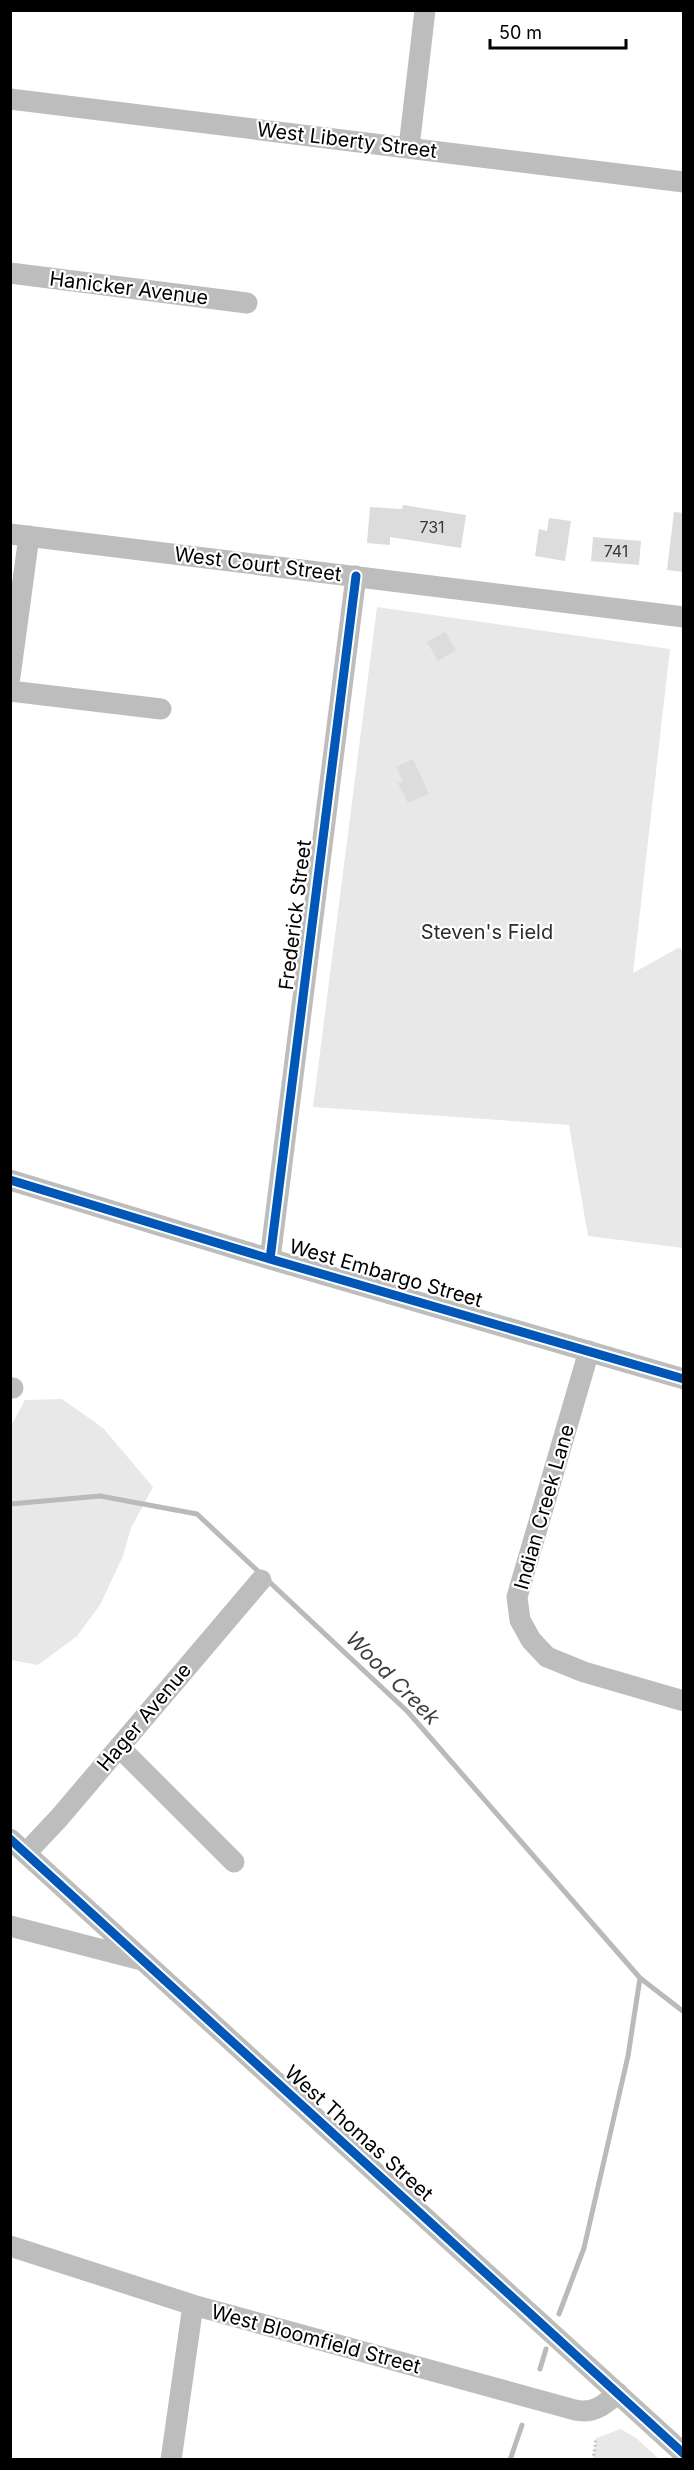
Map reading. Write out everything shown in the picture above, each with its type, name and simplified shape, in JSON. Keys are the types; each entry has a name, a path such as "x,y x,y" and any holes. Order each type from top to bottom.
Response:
{"street":[{"path":"409,147 425,10"},
{"name":"West Liberty Street","path":"10,99 684,182"},
{"name":"Hanicker Avenue","path":"10,273 247,303"},
{"path":"10,677 20,535"},
{"name":"West Court Street","path":"20,535 684,617"},
{"name":"Frederick Street","path":"270,1258 356,576"},
{"path":"10,692 161,709"},
{"name":"West Embargo Street","path":"10,1180 684,1379"},
{"name":"Indian Creek Lane","path":"589,1351 517,1597 520,1620 531,1640 547,1657 584,1672 684,1701"},
{"name":"Hager Avenue","path":"18,1846 119,1747 261,1580"},
{"path":"119,1747 234,1862"},
{"name":"West Thomas Street","path":"18,1846 684,2454"},
{"path":"10,1926 143,1961"},
{"name":"West Bloomfield Street","path":"10,2246 193,2305 582,2412 588,2413 603,2406 618,2393"},
{"path":"171,2460 193,2305"}],"path":[{"path":"593,2460 596,2438"}],"green space":[{"name":"Steven's Field","path":"377,607 670,649 633,973 678,948 683,949 683,1248 588,1236 569,1125 313,1107"},
{"path":"62,1399 103,1428 153,1487 131,1528 123,1556 100,1605 77,1636 38,1665 11,1660 11,1426 25,1400"},
{"path":"621,2429 636,2438 659,2459 593,2459 596,2438"}],"building":[{"path":"403,505 466,515 461,548 390,537 390,545 367,543 370,507 402,509"},
{"path":"674,512 684,513 684,572 667,570"},
{"path":"549,518 571,521 565,561 535,556 539,529 547,531"},
{"path":"593,537 641,541 639,565 591,561"},
{"path":"445,632 456,650 438,661 427,642"},
{"path":"413,759 429,794 408,803 398,783 403,781 396,767"}],"waterway":[{"name":"Wood Creek","path":"10,1504 100,1496 197,1514 408,1712 640,1978 684,2012"},
{"path":"559,2314 584,2248 628,2056 640,1978"},
{"path":"540,2369 546,2349"},
{"path":"510,2460 522,2425"}],"cycle path":[{"path":"270,1259 356,576"},
{"path":"10,1180 270,1259 684,1379"},
{"path":"10,1839 684,2454"}]}
